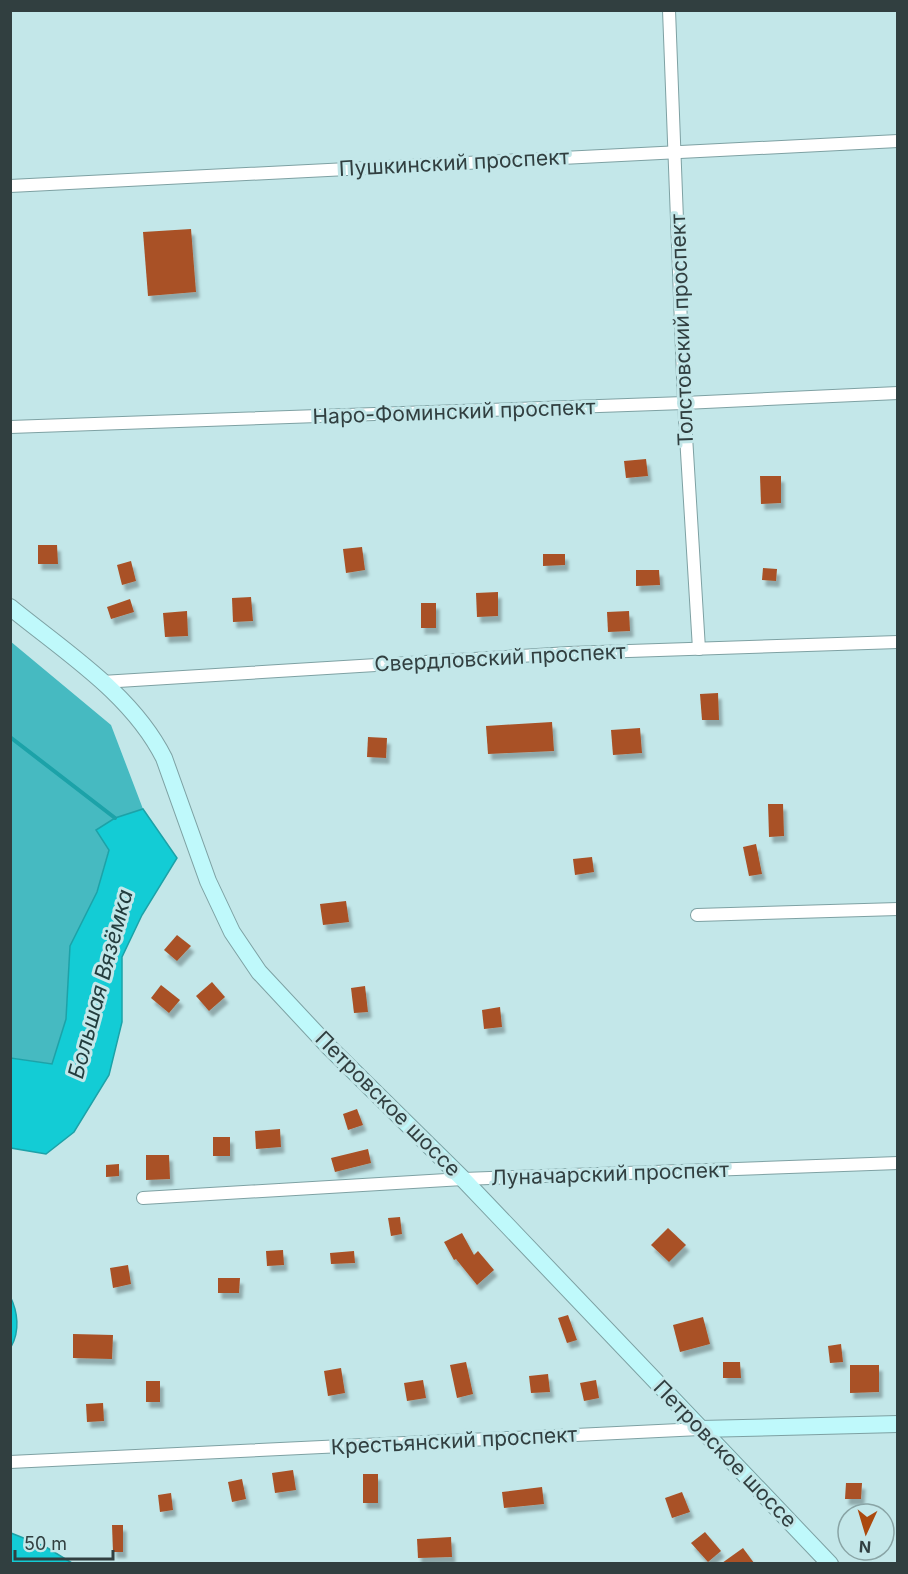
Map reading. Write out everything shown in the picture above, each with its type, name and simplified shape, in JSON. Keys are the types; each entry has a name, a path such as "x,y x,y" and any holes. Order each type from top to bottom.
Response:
{"street":[{"name":"Толстовский проспект","path":"669,10 684,403 699,649"},
{"name":"Пушкинский проспект","path":"10,186 897,141"},
{"name":"Наро-Фоминский проспект","path":"10,427 684,403 897,393"},
{"name":"Петровское шоссе","path":"10,607 127,705 157,743 208,881 232,932 259,972 329,1047 463,1179 830,1563"},
{"name":"Свердловский проспект","path":"102,682 569,653 897,642"},
{"path":"697,915 897,909"},
{"name":"Луначарский проспект","path":"143,1198 463,1179 897,1163"},
{"name":"Крестьянский проспект","path":"10,1462 700,1429 897,1424"}],"shaded area":[{"path":"10,641 111,725 143,809 115,818 97,892 70,946 66,1019 52,1064 11,1058"}],"water":[{"path":"143,809 177,858 142,915 122,957 122,1022 109,1075 74,1132 46,1154 11,1148 11,1058 52,1064 66,1019 70,946 97,892 109,850 96,830 115,818"},
{"path":"10,1296 17,1322 16,1335 11,1347"},
{"path":"11,1533 46,1547 72,1563 11,1563"}],"building":[{"path":"191,229 196,292 148,296 143,232"},
{"path":"646,459 648,476 626,478 624,461"},
{"path":"760,476 781,476 781,503 761,504"},
{"path":"38,545 57,545 58,564 38,564"},
{"path":"362,547 365,570 346,573 343,549"},
{"path":"543,554 565,554 565,565 543,566"},
{"path":"131,561 136,581 122,585 117,565"},
{"path":"763,568 777,569 776,581 762,580"},
{"path":"636,570 659,570 660,585 636,586"},
{"path":"498,592 498,616 477,617 476,593"},
{"path":"251,597 253,621 233,622 232,598"},
{"path":"130,599 134,612 111,619 107,607"},
{"path":"421,603 436,603 436,628 421,628"},
{"path":"187,611 188,636 165,637 163,613"},
{"path":"629,611 630,631 608,632 607,612"},
{"path":"718,693 719,720 702,720 700,694"},
{"path":"552,722 554,751 488,754 486,726"},
{"path":"640,728 642,753 613,755 611,730"},
{"path":"368,737 387,738 386,758 367,757"},
{"path":"768,804 783,804 784,836 769,837"},
{"path":"756,844 762,874 749,876 743,847"},
{"path":"592,857 594,872 575,875 573,859"},
{"path":"346,901 349,922 323,925 320,904"},
{"path":"177,935 191,946 177,961 164,950"},
{"path":"212,982 225,997 209,1011 196,996"},
{"path":"161,985 180,1000 169,1013 151,998"},
{"path":"365,986 368,1012 354,1013 351,988"},
{"path":"500,1007 502,1027 484,1029 482,1010"},
{"path":"357,1109 363,1125 348,1130 343,1114"},
{"path":"280,1129 281,1147 256,1149 255,1131"},
{"path":"213,1137 230,1137 230,1156 213,1156"},
{"path":"368,1149 371,1163 335,1172 331,1158"},
{"path":"146,1155 169,1155 170,1179 146,1180"},
{"path":"119,1164 119,1176 106,1177 106,1165"},
{"path":"400,1217 402,1234 391,1236 388,1218"},
{"path":"668,1228 686,1245 669,1262 651,1245"},
{"path":"462,1233 474,1255 478,1251 494,1270 477,1285 456,1259 454,1260 444,1242"},
{"path":"283,1250 284,1265 267,1266 266,1251"},
{"path":"354,1251 355,1263 331,1264 330,1253"},
{"path":"128,1265 131,1284 113,1288 110,1268"},
{"path":"218,1278 240,1278 239,1293 218,1293"},
{"path":"568,1315 577,1340 567,1343 558,1318"},
{"path":"703,1317 710,1344 680,1352 673,1325"},
{"path":"73,1334 113,1335 112,1359 73,1358"},
{"path":"841,1344 843,1362 830,1363 828,1346"},
{"path":"466,1362 473,1394 457,1398 450,1365"},
{"path":"723,1362 740,1362 741,1378 723,1378"},
{"path":"850,1365 879,1365 879,1392 850,1393"},
{"path":"341,1368 345,1393 328,1396 324,1371"},
{"path":"548,1374 550,1392 531,1393 529,1376"},
{"path":"423,1380 426,1398 407,1401 404,1383"},
{"path":"596,1380 599,1398 584,1401 580,1383"},
{"path":"146,1381 160,1381 160,1402 146,1402"},
{"path":"103,1403 104,1421 87,1422 86,1404"},
{"path":"293,1470 296,1490 275,1493 272,1473"},
{"path":"363,1474 378,1474 378,1503 363,1503"},
{"path":"242,1479 246,1499 232,1502 228,1482"},
{"path":"846,1483 862,1483 861,1499 845,1499"},
{"path":"542,1487 544,1504 504,1508 502,1492"},
{"path":"682,1492 690,1512 672,1518 665,1498"},
{"path":"171,1493 173,1510 160,1512 158,1495"},
{"path":"112,1525 123,1525 123,1552 113,1552"},
{"path":"705,1532 721,1551 708,1562 691,1543"},
{"path":"451,1537 452,1557 418,1558 417,1539"},
{"path":"743,1548 754,1563 722,1563"}],"waterway":[{"name":"Большая Вязёмка","path":"10,737 115,818"}]}
